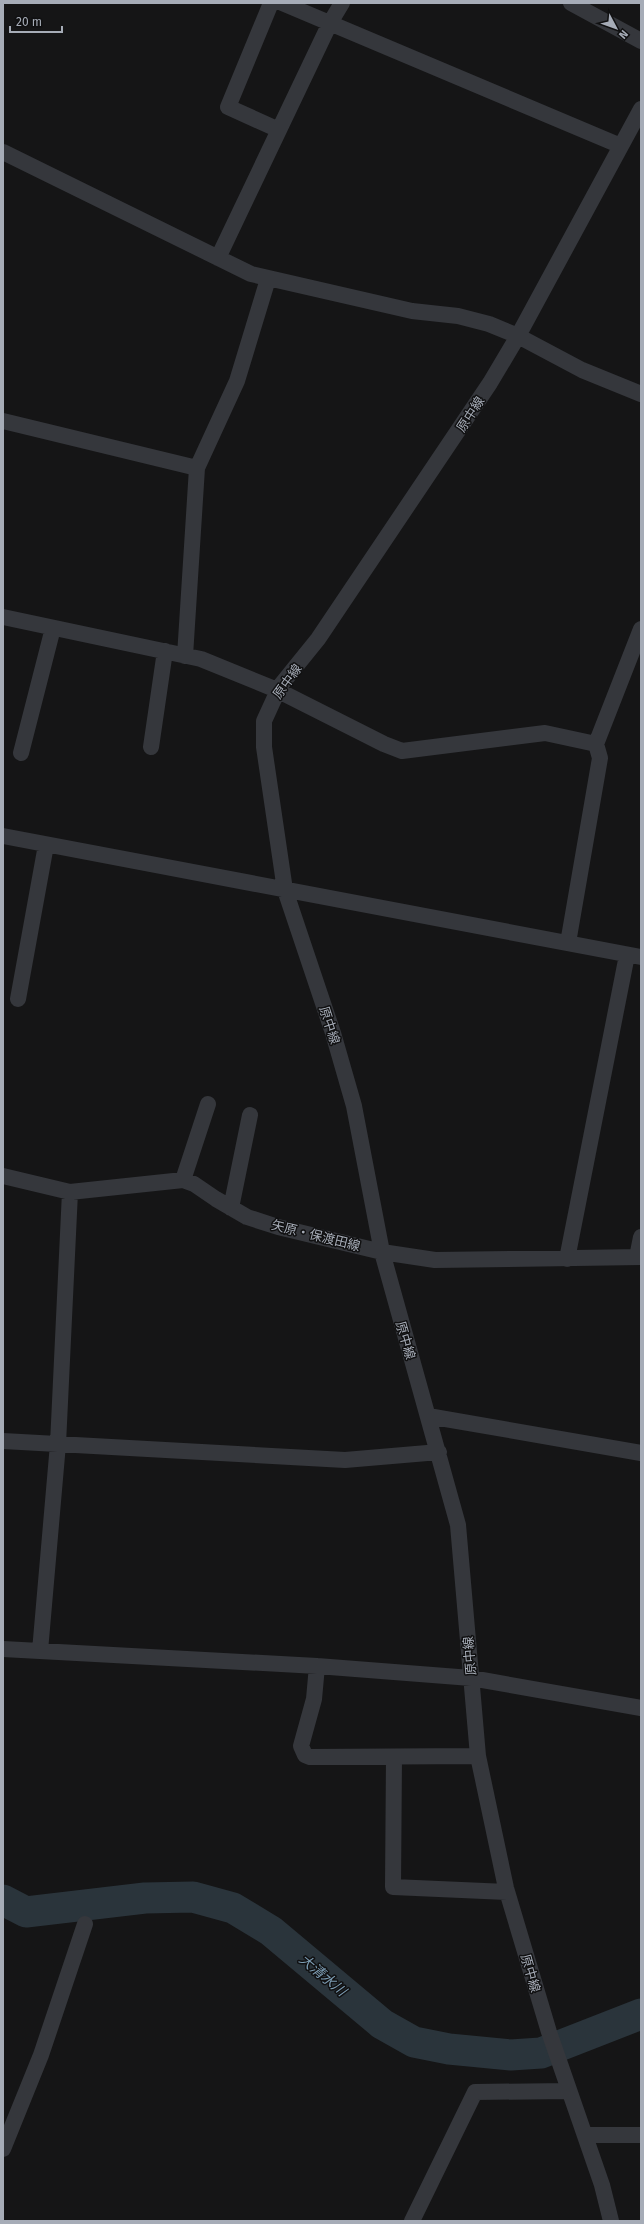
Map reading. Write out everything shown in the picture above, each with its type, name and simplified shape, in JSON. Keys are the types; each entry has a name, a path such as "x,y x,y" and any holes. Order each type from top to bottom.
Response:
{"street":[{"path":"271,3 228,107 279,130"},
{"path":"282,3 621,146"},
{"path":"218,258 330,23 342,3"},
{"path":"571,3 641,41"},
{"name":"原中線","path":"568,2091 507,1892 478,1756 458,1525 439,1452 382,1252 354,1106 333,1033 285,890 264,747 264,721 278,690 326,627 471,413 518,336 641,109"},
{"path":"3,152 251,274 412,312 458,316 489,324 518,336 582,370 641,394"},
{"path":"185,656 197,468 237,381 268,279"},
{"path":"3,422 197,468"},
{"path":"3,617 201,659 278,690 384,744 402,751 545,733 596,744"},
{"path":"21,753 52,628"},
{"path":"568,944 600,758 596,744 641,629"},
{"path":"151,747 165,651"},
{"path":"3,836 634,956 567,1258"},
{"path":"18,1000 46,845"},
{"path":"3,1176 70,1192 183,1180 208,1104"},
{"path":"231,1208 250,1115"},
{"name":"矢原・保渡田線","path":"183,1180 194,1184 231,1208 247,1216 278,1227 382,1252 435,1260 639,1257"},
{"path":"40,1651 58,1444 70,1192"},
{"path":"639,1257 641,1237"},
{"path":"428,1416 641,1453"},
{"path":"3,1441 345,1460 439,1452"},
{"path":"3,1648 317,1666 471,1678 641,1708"},
{"path":"317,1666 314,1699 301,1746 305,1755 310,1757 478,1756"},
{"path":"394,1757 393,1887 507,1892"},
{"path":"3,2149 41,2055 85,1924"},
{"path":"412,2221 475,2092 568,2091 586,2135 602,2185 611,2221"},
{"path":"586,2135 641,2135"}],"waterway":[{"name":"大清水川","path":"3,1900 26,1912 145,1898 193,1897 233,1908 271,1931 382,2024 414,2042 449,2049 511,2055 541,2053 641,2014"}]}
